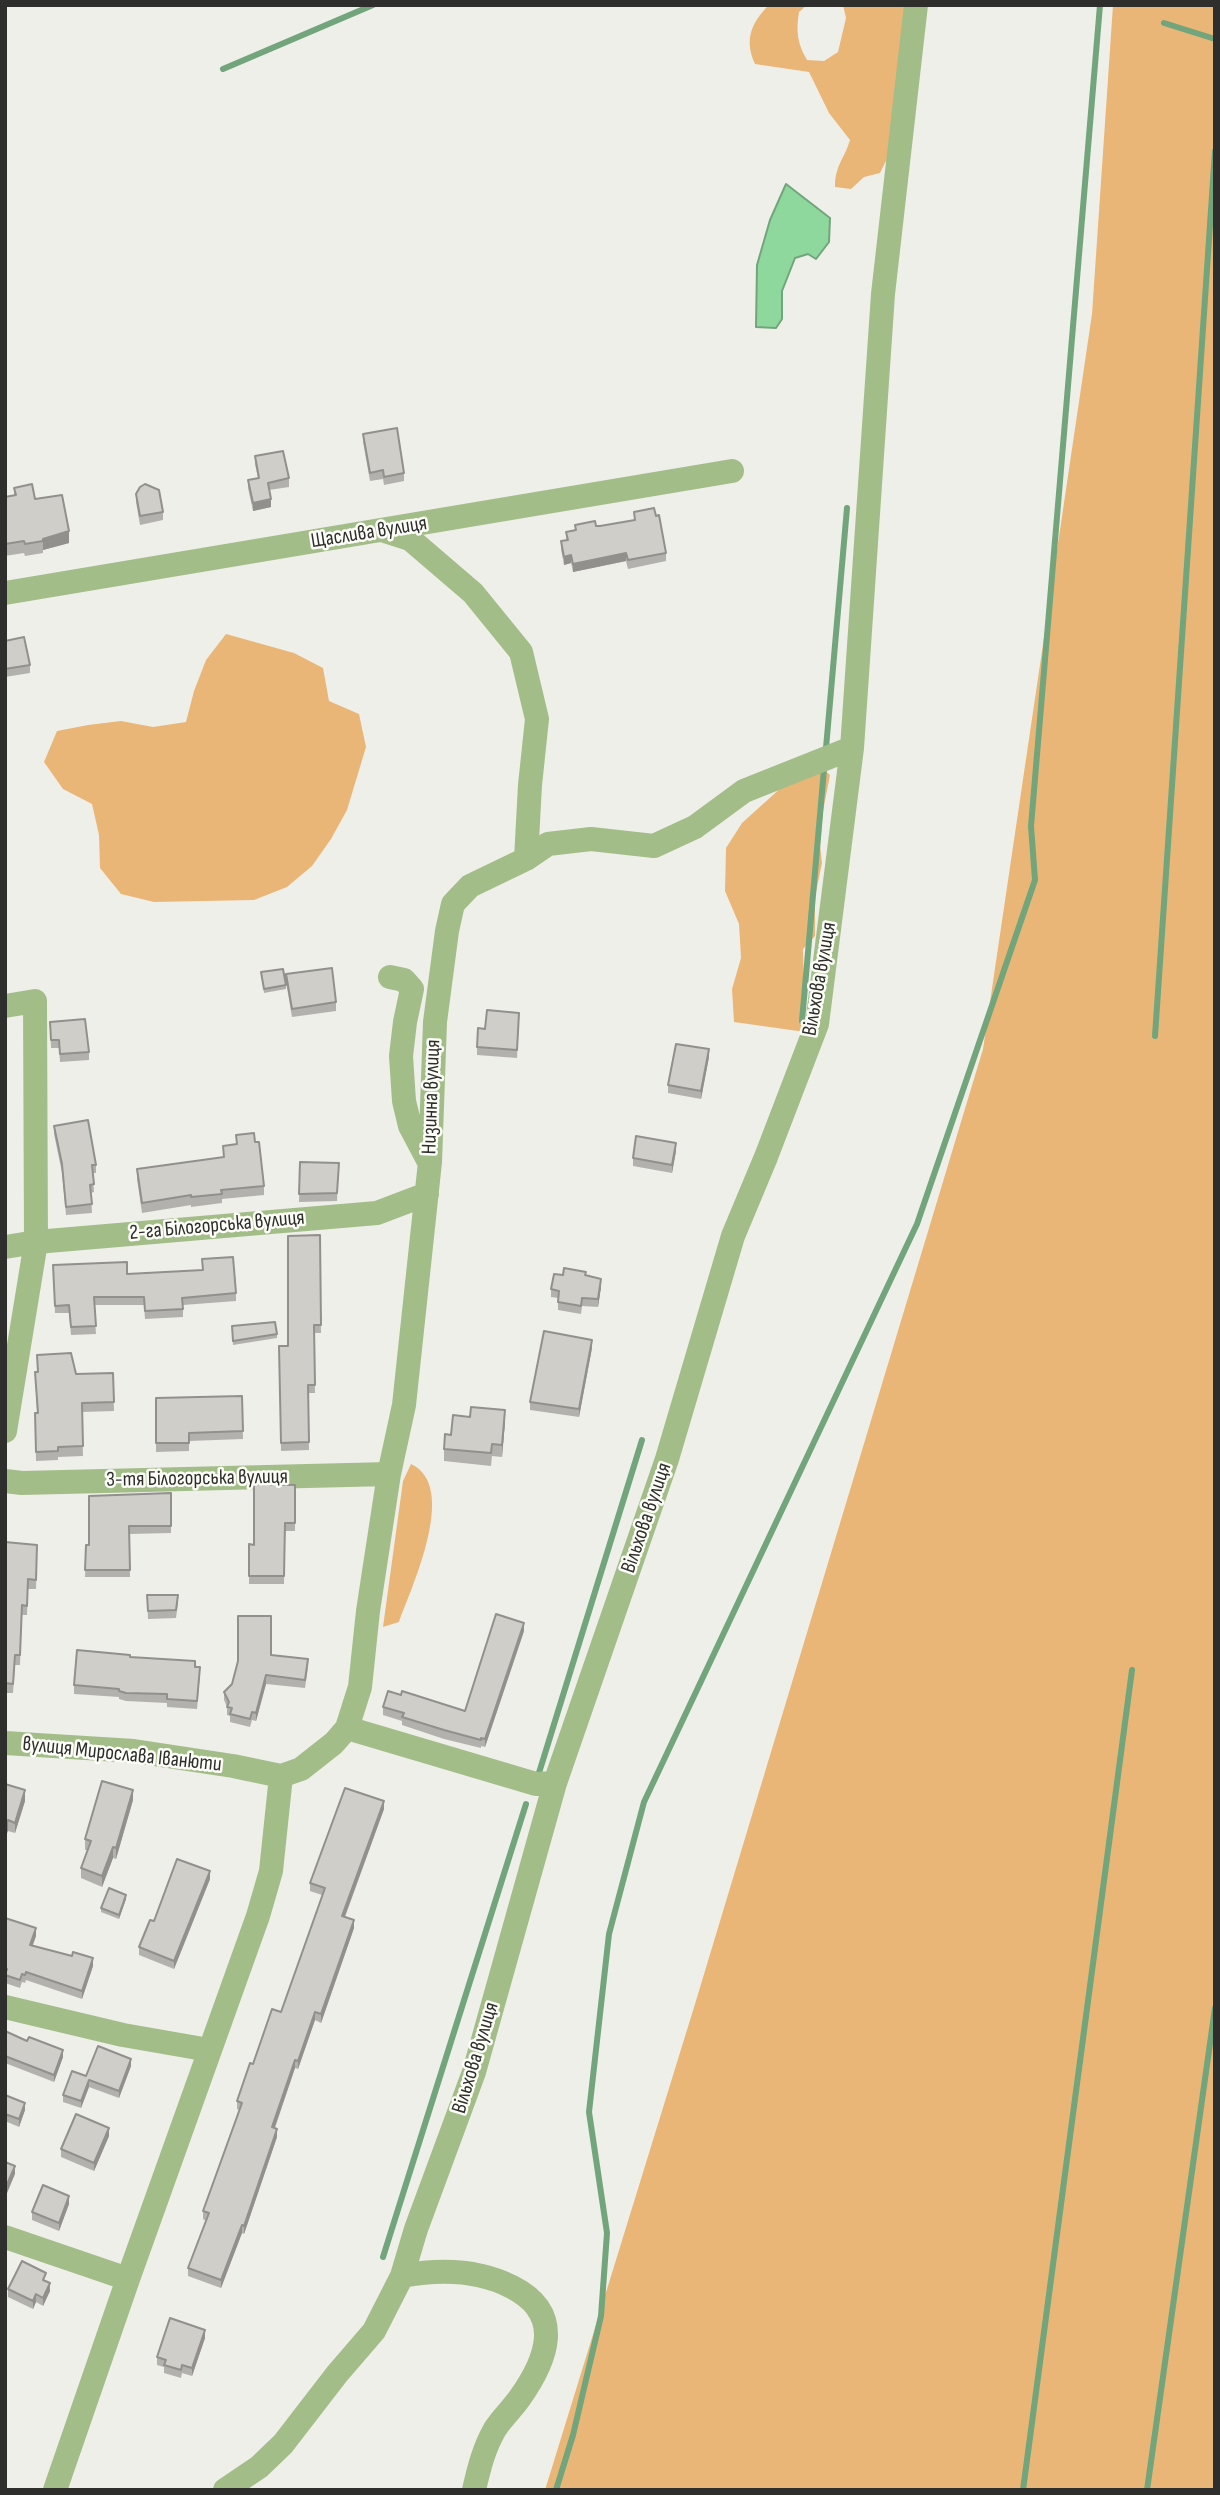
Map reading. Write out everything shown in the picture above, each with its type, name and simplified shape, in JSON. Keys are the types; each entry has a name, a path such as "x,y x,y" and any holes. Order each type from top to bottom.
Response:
{"street":[{"name":"Вільхова вулиця","path":"225,2490 259,2467 283,2444 374,2331 402,2276 416,2230 474,2072 555,1783 667,1459 733,1236 817,1024 852,748 883,294 916,5"},
{"name":"Щаслива вулиця","path":"5,593 732,471"},
{"path":"383,531 410,539 473,593 521,652 537,719 526,859"},
{"name":"Низинна вулиця","path":"347,1728 360,1687 368,1612 389,1474 404,1405 427,1194 435,1022 453,904 470,886 526,859 548,844 591,839 654,846 695,827 744,792 852,748"},
{"path":"390,977 404,980 412,989 401,1056 404,1101 410,1126 429,1162"},
{"path":"5,1006 35,1002 36,1242 5,1431"},
{"name":"2-га Білогорська вулиця","path":"5,1247 36,1242 377,1213 427,1194"},
{"name":"3-тя Білогорська вулиця","path":"5,1481 22,1483 389,1474"},
{"path":"55,2490 258,1916 271,1871 281,1776 302,1769 334,1743 347,1728 536,1784 555,1783"},
{"name":"вулиця Мирослава Іванюти","path":"5,1743 134,1751 281,1776"},
{"path":"5,2007 122,2035 209,2050"},
{"path":"5,2237 128,2279"},
{"path":"402,2276 436,2270 455,2270 501,2281 522,2292 537,2306 546,2324 547,2344 540,2364 487,2444 474,2490"}],"shaded area":[{"path":"769,5 807,5 799,12 799,42 807,60 824,61 838,52 846,18 843,5 905,5 888,157 880,173 864,177 851,189 835,187 838,168 850,140 829,113 809,72 755,64 750,47 751,32"},
{"path":"1113,5 1215,5 1215,2490 545,2490 695,2004 983,1049 1092,314"},
{"path":"786,184 830,218 829,242 816,259 808,254 795,258 782,291 782,319 776,328 756,327 757,265 770,220"},
{"path":"226,634 294,653 323,668 329,701 359,714 366,747 347,810 312,866 287,887 254,900 154,902 121,894 100,868 99,835 92,804 63,789 44,762 57,731 121,721 153,727 186,722 206,660"},
{"path":"823,769 830,775 823,811 820,845 822,863 815,897 815,936 803,949 805,1032 734,1022 732,989 741,958 739,924 725,891 726,848 742,823 794,776"},
{"path":"411,1464 425,1476 431,1493 432,1514 428,1538 399,1622 383,1627 403,1481"}],"building":[{"path":"397,428 404,473 384,477 383,470 370,473 363,434"},
{"path":"283,451 289,478 268,483 271,499 253,503 248,480 259,478 255,456"},
{"path":"32,484 35,499 62,495 69,531 43,541 5,544 5,497 16,495 14,488"},
{"path":"145,484 159,490 163,512 140,516 136,494"},
{"path":"654,508 656,516 659,515 666,553 628,560 626,553 573,564 571,555 564,557 561,541 568,540 566,532 576,530 575,525 595,521 596,526 600,526 635,520 634,512"},
{"path":"24,637 30,665 5,669 5,641"},
{"path":"332,968 336,1002 292,1009 286,974"},
{"path":"283,969 286,985 264,989 261,972"},
{"path":"487,1010 519,1013 517,1050 477,1047 478,1028 485,1029"},
{"path":"85,1019 89,1052 60,1054 59,1040 51,1040 50,1022"},
{"path":"676,1044 709,1049 701,1091 668,1085"},
{"path":"88,1120 96,1165 92,1165 92,1204 66,1207 62,1164 54,1126"},
{"path":"254,1133 255,1142 259,1142 264,1186 221,1190 222,1194 191,1195 142,1203 137,1169 224,1157 223,1146 237,1144 236,1135"},
{"path":"636,1136 676,1143 672,1165 633,1158"},
{"path":"300,1162 339,1163 337,1193 299,1194"},
{"path":"320,1235 321,1325 314,1325 315,1385 308,1385 309,1442 281,1443 279,1346 288,1346 288,1236"},
{"path":"233,1257 236,1293 182,1298 183,1309 145,1311 144,1297 94,1297 96,1326 71,1327 69,1305 55,1306 53,1265 127,1262 127,1274 203,1270 202,1259"},
{"path":"564,1268 586,1272 585,1275 601,1279 598,1299 582,1298 581,1306 558,1302 559,1291 551,1289 554,1274 563,1275"},
{"path":"275,1322 277,1334 233,1341 232,1326"},
{"path":"544,1331 592,1340 579,1409 530,1402"},
{"path":"71,1353 76,1374 113,1373 114,1402 82,1403 83,1446 58,1447 58,1451 36,1452 37,1355"},
{"path":"242,1396 243,1431 189,1433 189,1443 156,1443 156,1398"},
{"path":"471,1407 505,1410 502,1445 492,1444 491,1453 444,1449 445,1434 451,1435 453,1415 470,1417"},
{"path":"254,1484 295,1485 295,1523 285,1523 284,1576 249,1576 249,1544 254,1545"},
{"path":"171,1493 171,1526 129,1526 130,1570 85,1570 86,1545 89,1545 89,1496"},
{"path":"5,1542 37,1545 36,1580 28,1579 27,1606 22,1605 20,1655 15,1655 13,1684 5,1683"},
{"path":"147,1595 178,1595 176,1610 148,1611"},
{"path":"496,1614 524,1623 485,1739 402,1717 404,1713 383,1707 388,1691 401,1695 402,1691 465,1711"},
{"path":"238,1616 271,1616 271,1655 308,1659 305,1680 266,1675 256,1713 252,1712 250,1719 230,1714 232,1708 227,1707 229,1702 224,1692 232,1684 238,1661"},
{"path":"77,1650 195,1661 195,1667 200,1667 197,1701 167,1699 167,1694 126,1693 119,1689 74,1685"},
{"path":"102,1781 133,1790 116,1848 113,1847 102,1876 81,1868 91,1841 85,1839"},
{"path":"5,1784 25,1790 15,1823 8,1820 5,1827"},
{"path":"345,1788 384,1801 342,1916 354,1920 321,2014 315,2012 298,2061 295,2060 272,2127 277,2129 244,2226 242,2225 221,2280 188,2268 209,2213 203,2211 242,2103 237,2101 250,2063 253,2064 272,2009 281,2012 325,1888 310,1883"},
{"path":"177,1859 210,1871 174,1961 139,1947 150,1920 154,1921"},
{"path":"109,1888 126,1895 119,1915 101,1908"},
{"path":"5,1918 36,1928 30,1945 72,1956 73,1952 93,1958 82,1991 26,1972 20,1980 5,1975"},
{"path":"5,2031 27,2041 29,2037 63,2050 54,2075 5,2056"},
{"path":"98,2046 131,2059 119,2091 89,2080 81,2101 63,2095 72,2071 86,2076"},
{"path":"5,2095 25,2103 19,2119 5,2114"},
{"path":"76,2114 109,2128 94,2163 61,2149"},
{"path":"5,2162 15,2166 5,2189"},
{"path":"43,2185 69,2196 59,2223 32,2212"},
{"path":"22,2261 46,2273 43,2280 50,2283 43,2298 36,2294 33,2301 8,2289"},
{"path":"170,2318 205,2330 192,2368 182,2365 181,2370 164,2365 166,2360 157,2357"}],"waterway":[{"path":"223,69 373,5"},
{"path":"556,2490 573,2435 601,2316 607,2233 589,2112 609,1934 644,1802 917,1224 1035,880 1031,826 1100,5"},
{"path":"1164,23 1215,39"},
{"path":"1155,1036 1215,151"},
{"path":"826,748 847,508"},
{"path":"802,1021 824,769"},
{"path":"538,1776 642,1440"},
{"path":"1023,2490 1132,1670"},
{"path":"383,2257 526,1804"},
{"path":"1147,2490 1215,2008"}]}
